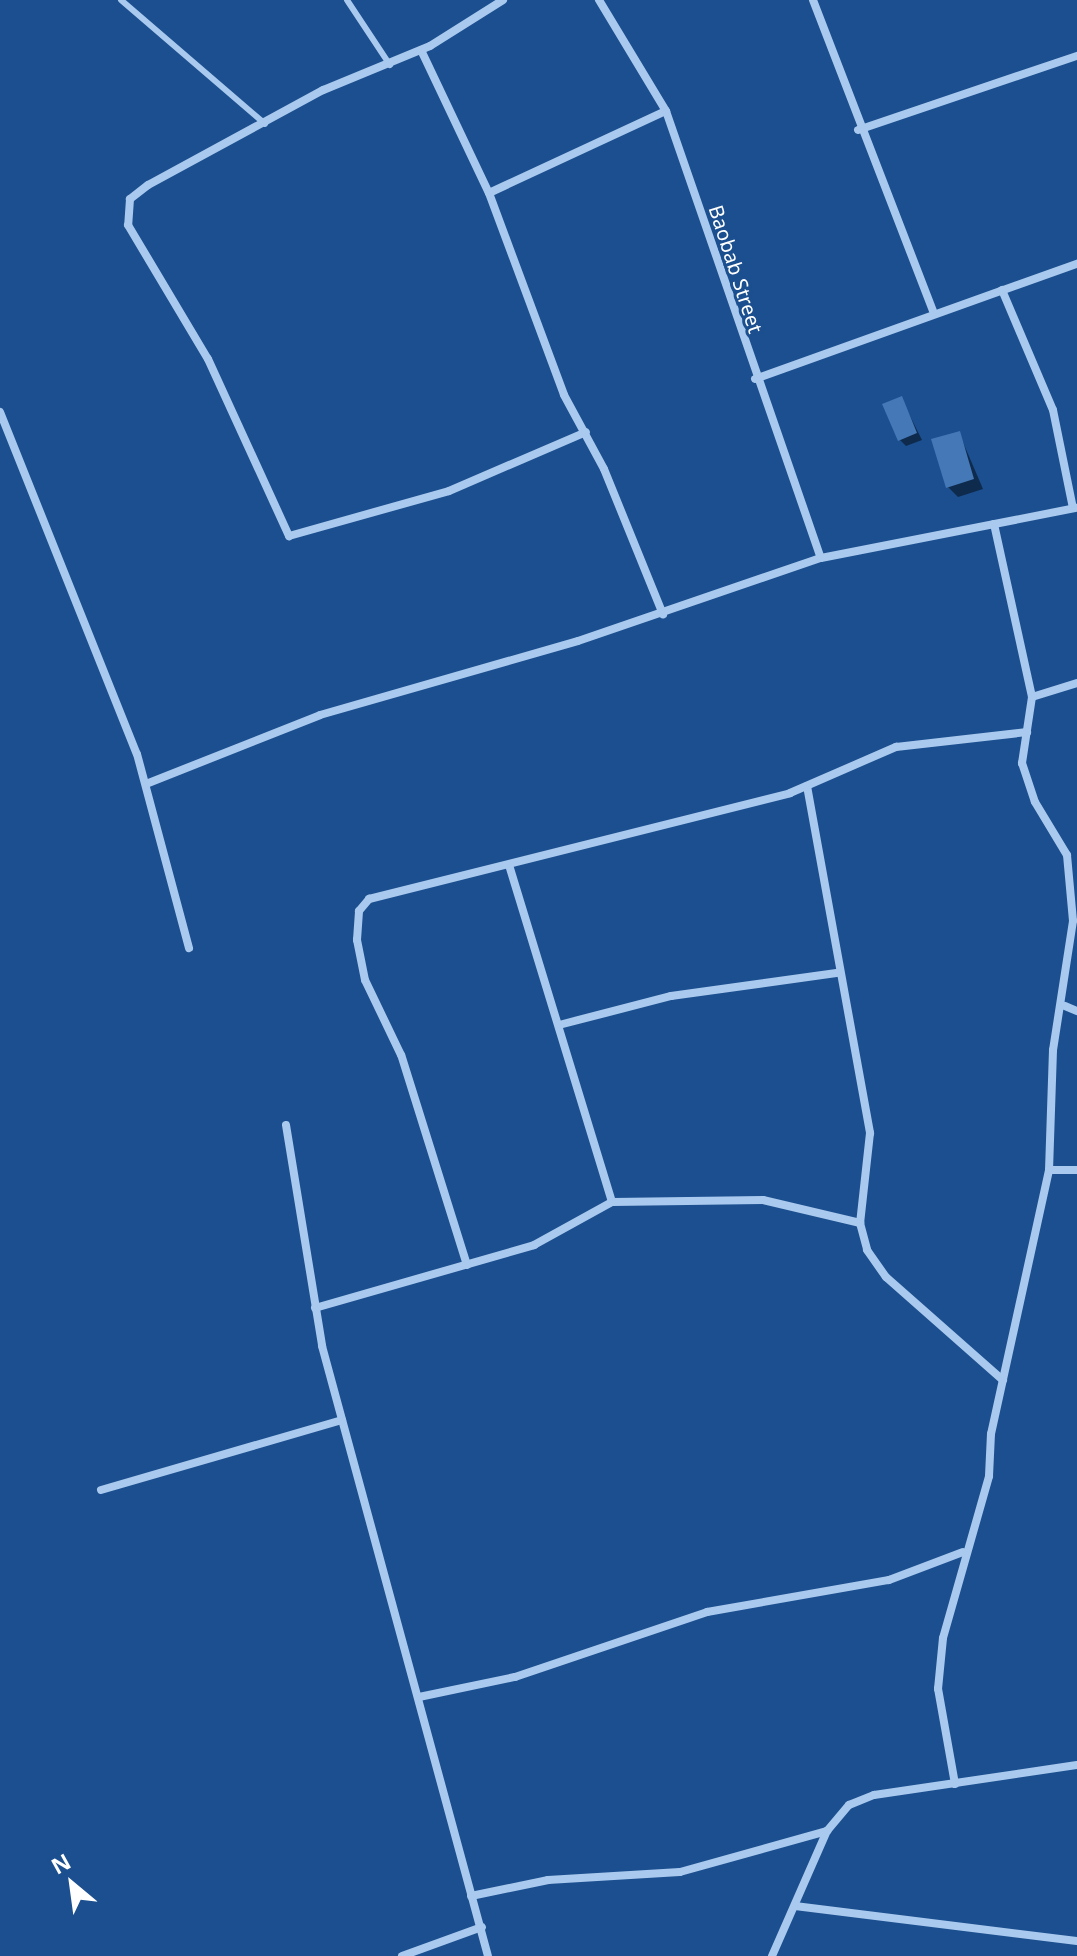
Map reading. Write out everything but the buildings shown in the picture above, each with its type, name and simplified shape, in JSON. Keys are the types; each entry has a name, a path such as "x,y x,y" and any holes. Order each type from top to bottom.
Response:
{"street":[{"path":"503,0 421,50 323,90 148,185 126,207 136,241 208,359 289,536 449,491 586,432"},
{"name":"Baobab Street","path":"599,0 666,111 755,379 821,558"},
{"path":"813,0 858,130 933,311"},
{"path":"421,50 489,193 564,395 586,432 663,614"},
{"path":"858,130 1077,56"},
{"path":"489,193 666,111"},
{"path":"755,379 933,311 1077,264"},
{"path":"146,784 320,715 663,614 821,558 1075,508 1053,410 1002,290"},
{"path":"0,412 146,784 189,948"},
{"path":"955,1784 938,1689 963,1552 989,1476 1003,1380 1049,1170 1053,1050 1065,1006 1073,921 1072,854 1031,789 1022,763 1032,697 994,524"},
{"path":"1032,697 1077,683"},
{"path":"467,1265 401,1055 365,980 359,911 369,899 393,890 509,865 807,786 896,747 1027,732"},
{"path":"807,786 836,973 870,1133 860,1223 867,1250 886,1277 1003,1380"},
{"path":"509,865 612,1202"},
{"path":"559,1025 671,996 836,973"},
{"path":"1065,1006 1077,1011"},
{"path":"286,1125 315,1308 342,1420 488,1956"},
{"path":"1049,1170 1077,1170"},
{"path":"315,1308 534,1245 612,1202 763,1200 860,1223"},
{"path":"101,1490 342,1420"},
{"path":"419,1697 515,1677 669,1622 889,1580 963,1552"},
{"path":"772,1956 827,1831 849,1805 874,1795 1077,1765"},
{"path":"471,1896 548,1880 680,1872 827,1831"},
{"path":"795,1906 1077,1941"},
{"path":"402,1956 482,1927"}],"lane":[{"path":"121,0 265,124"},
{"path":"347,0 390,65"}]}
